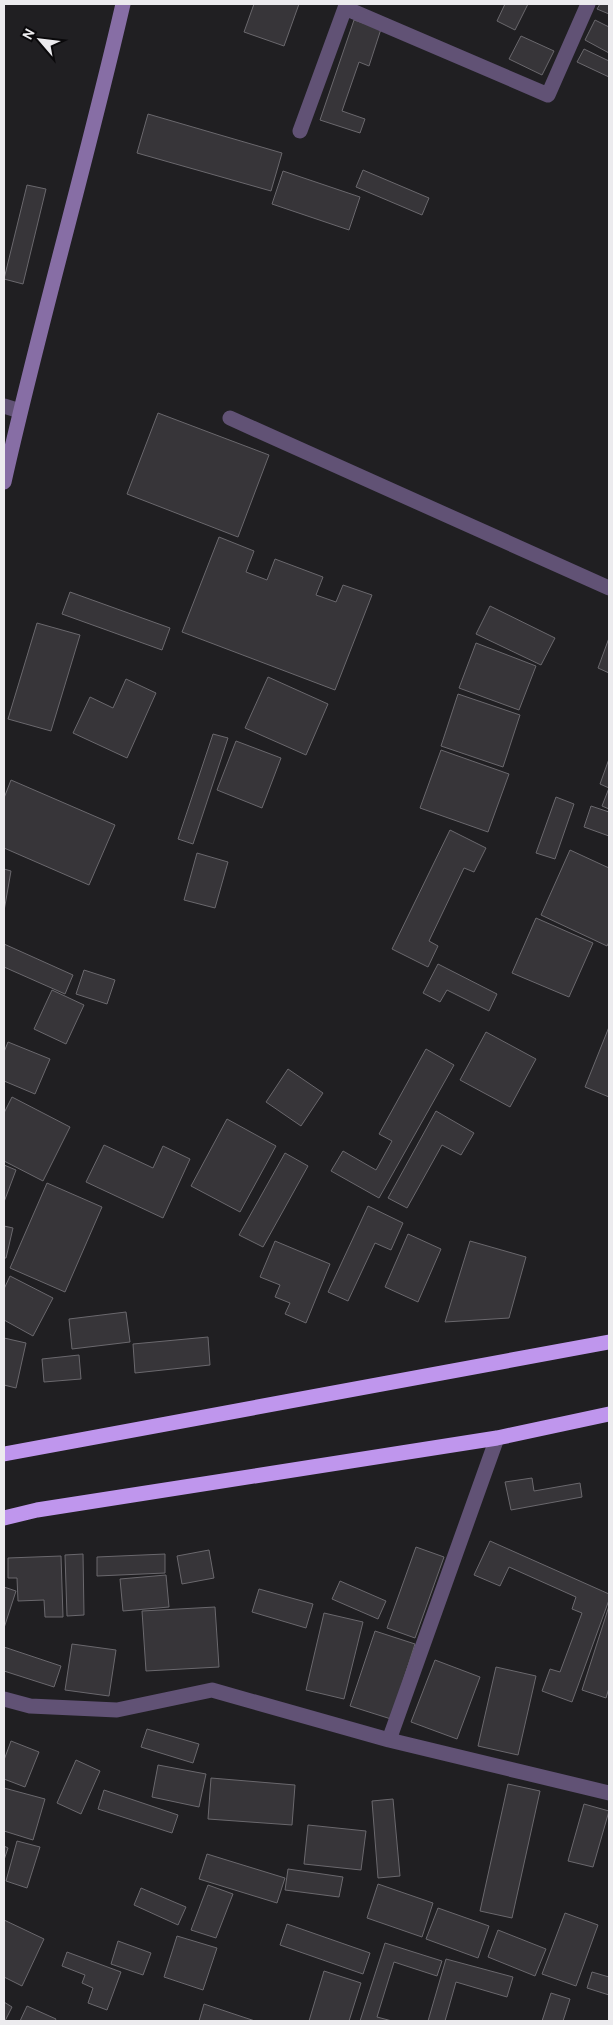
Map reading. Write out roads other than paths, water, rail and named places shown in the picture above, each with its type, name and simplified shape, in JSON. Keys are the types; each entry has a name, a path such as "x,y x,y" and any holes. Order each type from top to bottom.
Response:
{"highway":[{"path":"4,1454 609,1342"},
{"path":"4,1518 47,1508 497,1438 609,1414"}],"street":[{"path":"4,482 20,411 98,111 123,4"},
{"path":"300,132 346,6 548,95 588,4"},
{"path":"4,406 20,411"},
{"path":"230,418 609,588"},
{"path":"389,1740 497,1438"},
{"path":"4,1699 30,1706 117,1710 212,1690 389,1740 609,1793"}]}
